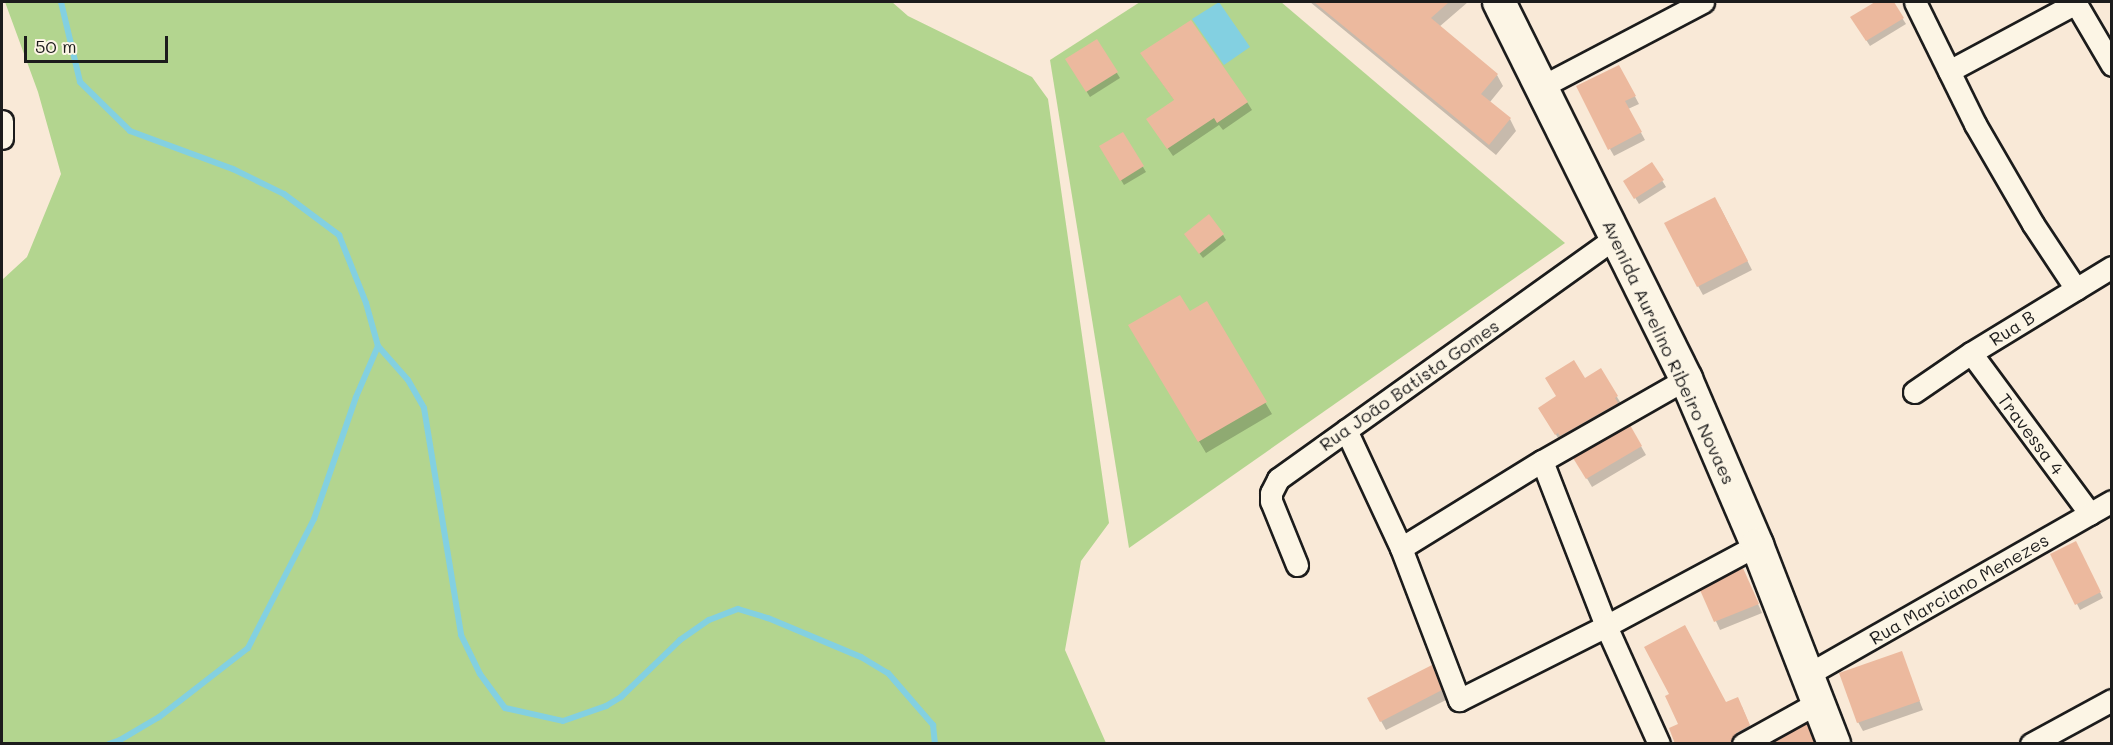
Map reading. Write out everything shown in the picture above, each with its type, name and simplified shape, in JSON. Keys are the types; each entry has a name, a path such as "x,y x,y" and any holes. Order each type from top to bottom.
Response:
{"street":[{"name":"Avenida Aurelino Ribeiro Novaes","path":"1499,2 1686,379 1757,545 1834,744"},
{"path":"1541,87 1703,2"},
{"path":"1915,2 1975,124 2027,214 2076,289"},
{"path":"1949,71 2076,2 2112,65"},
{"path":"2,121 2,138"},
{"name":"Rua João Batista Gomes","path":"1297,565 1271,501 1274,485 1288,470 1615,238"},
{"name":"Rua B","path":"1914,392 1971,353 2110,270"},
{"name":"Travessa 4","path":"1971,353 2090,514"},
{"path":"1401,548 1542,461 1686,379"},
{"path":"1346,430 1401,548 1458,700 1469,697 1606,626 1757,545"},
{"path":"1542,461 1606,626 1659,744"},
{"name":"Rua Marciano Menezes","path":"1743,744 1812,689 2112,501"},
{"path":"2031,744 2112,700"}],"green space":[{"path":"5,2 892,2 908,16 1032,77 1048,99 1109,523 1081,561 1065,650 1106,743 2,743 2,280 27,257 61,174 38,92"},
{"path":"1140,2 1281,2 1565,243 1129,548 1050,60"}],"water":[{"path":"1219,2 1250,47 1224,65 1192,19"}],"building":[{"path":"1314,2 1449,2 1431,18 1498,74 1481,94 1511,118 1489,145"},
{"path":"1875,2 1894,2 1904,18 1866,41 1850,17"},
{"path":"1191,20 1248,102 1217,123 1214,118 1167,149 1146,119 1174,100 1140,53"},
{"path":"1097,39 1118,72 1086,92 1065,59"},
{"path":"1619,65 1636,96 1625,101 1642,132 1608,150 1576,86"},
{"path":"1123,132 1144,166 1120,181 1099,146"},
{"path":"1652,162 1664,180 1634,199 1623,181"},
{"path":"1715,197 1748,261 1697,287 1664,223"},
{"path":"1209,214 1224,234 1199,254 1184,234"},
{"path":"1180,295 1190,311 1207,301 1267,402 1198,442 1128,325"},
{"path":"1574,360 1585,378 1601,368 1618,396 1615,398 1618,403 1560,436 1558,433 1555,435 1538,408 1556,396 1545,378"},
{"path":"1630,425 1642,446 1586,479 1573,458"},
{"path":"2076,541 2101,592 2075,605 2050,554"},
{"path":"1743,568 1759,604 1714,622 1700,590"},
{"path":"1685,625 1726,702 1738,697 1750,725 1736,733 1730,744 1675,744 1669,728 1678,724 1665,696 1669,694 1644,647"},
{"path":"1902,651 1920,701 1857,723 1839,673"},
{"path":"1432,665 1442,690 1380,722 1367,698"},
{"path":"1807,723 1815,744 1770,744"}],"waterway":[{"path":"61,2 80,82 130,131 233,169 284,194 339,235 366,303 378,346 356,397 314,519 248,648 159,717 109,744"},
{"path":"378,346 408,380 424,408 461,635 480,674 505,708 563,721 606,706 621,697 680,640 709,620 738,609 768,618 861,657 888,673 933,725 935,744"}]}
